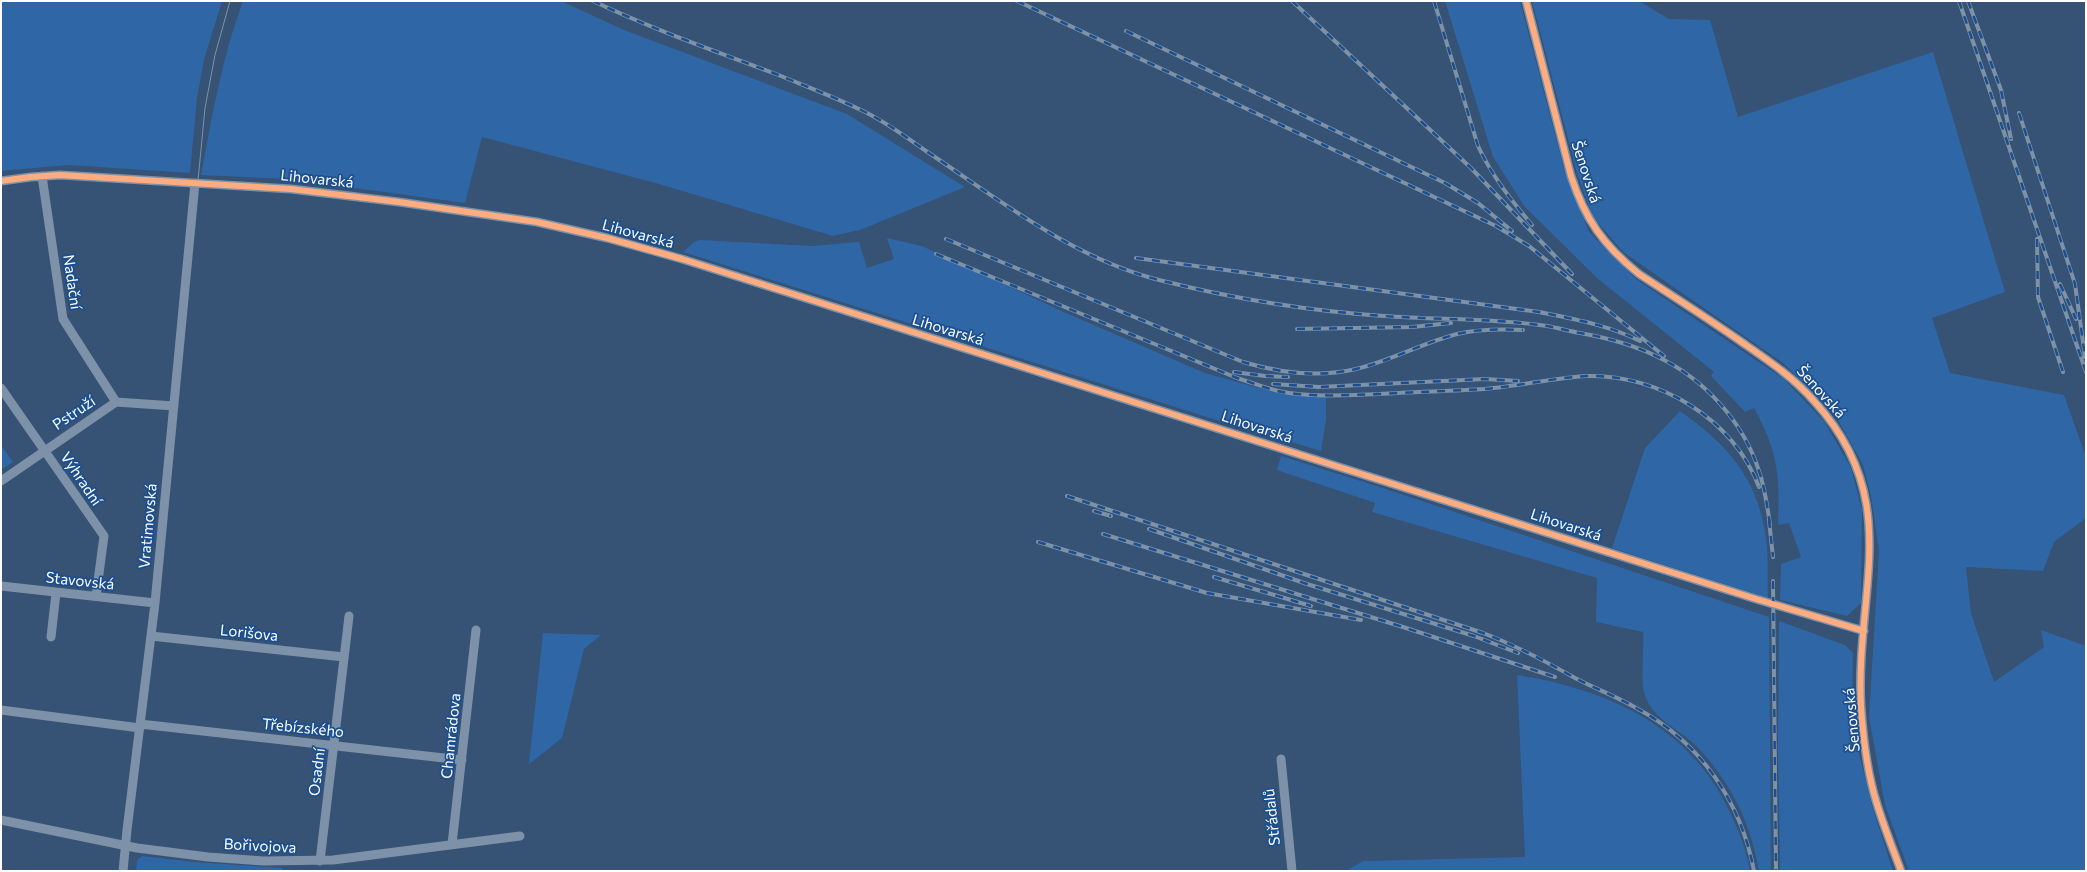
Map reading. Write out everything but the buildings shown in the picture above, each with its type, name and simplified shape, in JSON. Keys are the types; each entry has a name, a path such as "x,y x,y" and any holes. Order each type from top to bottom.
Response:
{"street":[{"name":"Šenovská","path":"1526,1 1571,176 1580,201 1600,236 1618,257 1639,274 1787,373 1815,401 1838,431 1852,455 1863,482 1868,517 1870,562 1861,683 1864,738 1876,802 1901,871"},
{"name":"Lihovarská","path":"1,181 42,176 291,189 399,202 537,222 631,244 1756,599 1864,630"},
{"name":"Nadační","path":"42,176 63,319 116,402"},
{"name":"Vratimovská","path":"123,871 155,603 195,183"},
{"name":"Výhradní","path":"1,388 104,536 96,596"},
{"name":"Pstruží","path":"1,481 116,402 174,406"},
{"name":"Stavovská","path":"1,586 155,603"},
{"path":"51,637 56,593"},
{"name":"Osadní","path":"320,861 349,616"},
{"name":"Chamrádova","path":"452,844 476,630"},
{"name":"Lorišova","path":"151,636 344,657"},
{"name":"Třebízského","path":"1,710 462,760"},
{"name":"Střádalů","path":"1281,759 1292,871"},
{"name":"Bořivojova","path":"1,820 125,846 208,857 263,861 320,861 363,857 520,836"}],"shaded area":[{"path":"1,1 222,1 204,60 197,98 190,173 69,165 1,171"},
{"path":"243,1 561,1 624,30 847,114 965,187 860,230 833,236 659,184 482,137 465,203 288,179 201,175 223,65"},
{"path":"1445,1 1520,1 1563,165 1589,232 1636,279 1784,379 1824,421 1851,468 1862,510 1861,603 1847,616 1780,600 1781,564 1801,557 1789,523 1778,525 1778,478 1776,465 1768,438 1754,408 1745,412 1711,376 1714,372 1597,278 1525,207 1493,157"},
{"path":"1532,1 1639,1 1669,19 1710,20 1738,117 1933,52 2005,292 1932,318 1950,373 2064,395 2086,457 2086,518 2054,542 2043,571 1966,567 1971,613 1994,682 2044,647 2041,630 2086,646 2086,871 1909,871 1885,805 1869,717 1879,551 1871,496 1863,465 1833,411 1783,363 1623,252 1593,217 1577,173"},
{"path":"887,238 922,246 1066,313 1205,373 1273,392 1326,396 1326,420 1321,451 1210,418 683,252 694,242 700,240 812,246 859,242 867,268 894,259"},
{"path":"1680,411 1711,435 1724,448 1746,476 1754,493 1765,531 1768,598 1612,548 1645,448"},
{"path":"1,445 13,462 1,470"},
{"path":"1281,456 1380,487 1769,617 1771,871 1759,871 1745,820 1721,776 1698,748 1660,717 1648,702 1643,686 1643,632 1596,622 1597,578 1372,512 1375,503 1277,470"},
{"path":"1779,621 1845,645 1853,653 1852,725 1872,806 1893,871 1780,871 1778,743"},
{"path":"543,633 601,635 584,649 562,738 529,764"},
{"path":"1517,675 1552,682 1585,691 1616,703 1646,718 1672,737 1696,760 1716,787 1739,832 1750,871 1330,871 1348,870 1363,861 1525,857"},
{"path":"142,856 195,862 282,868 282,871 136,871 137,860"}],"tram line":[{"path":"125,871 157,603 205,108 215,55 230,1"}],"railway":[{"path":"593,1 661,30 831,96 863,111 896,130 1011,209 1040,227 1099,259 1131,271 1163,281 1245,299 1328,311 1384,316 1486,320 1547,326 1610,339 1648,352 1675,366 1691,377 1720,404 1732,419 1743,435 1759,471 1770,524"},
{"path":"1017,1 1496,226 1529,246 1664,356"},
{"path":"1292,1 1471,168 1572,274"},
{"path":"1434,1 1478,146 1483,157 1502,187 1532,225"},
{"path":"1959,1 2086,372"},
{"path":"1968,1 2001,90 2011,139"},
{"path":"1126,31 1445,183 1478,203 1512,231"},
{"path":"2019,113 2075,284 2085,357"},
{"path":"946,239 1243,362 1271,369 1313,374 1342,372 1369,366 1431,342 1457,334 1473,331 1523,330"},
{"path":"2037,239 2038,297 2063,372"},
{"path":"936,254 1237,378 1282,392 1312,395 1334,395 1472,390 1587,376 1614,377 1640,383 1666,392 1690,405 1712,421 1732,441 1747,463 1759,487"},
{"path":"1136,258 1539,312 1603,327 1628,335 1640,341"},
{"path":"2060,284 2076,319"},
{"path":"1297,329 1412,327 1451,323"},
{"path":"1234,372 1288,377"},
{"path":"1273,384 1319,387 1485,379 1518,381"},
{"path":"1067,496 1483,633 1541,659 1575,678 1630,705 1661,723 1681,739 1699,757 1715,777 1728,798 1739,821 1748,846 1754,871"},
{"path":"1094,511 1111,516"},
{"path":"1769,520 1773,557"},
{"path":"1149,529 1307,584 1474,636 1518,653"},
{"path":"1103,534 1403,627 1555,677"},
{"path":"1038,542 1207,593 1361,620"},
{"path":"1214,577 1311,606"},
{"path":"1773,581 1776,871"}],"cycle path":[{"path":"1526,1 1571,176 1582,205 1605,242 1639,274 1753,350 1798,384 1814,401 1842,438 1859,474 1867,511 1869,548 1861,664 1861,706 1863,730 1866,756 1874,793 1901,871"},
{"path":"1,181 60,175 291,189 399,202 537,222 607,238 682,259 1756,599 1864,631"}]}
